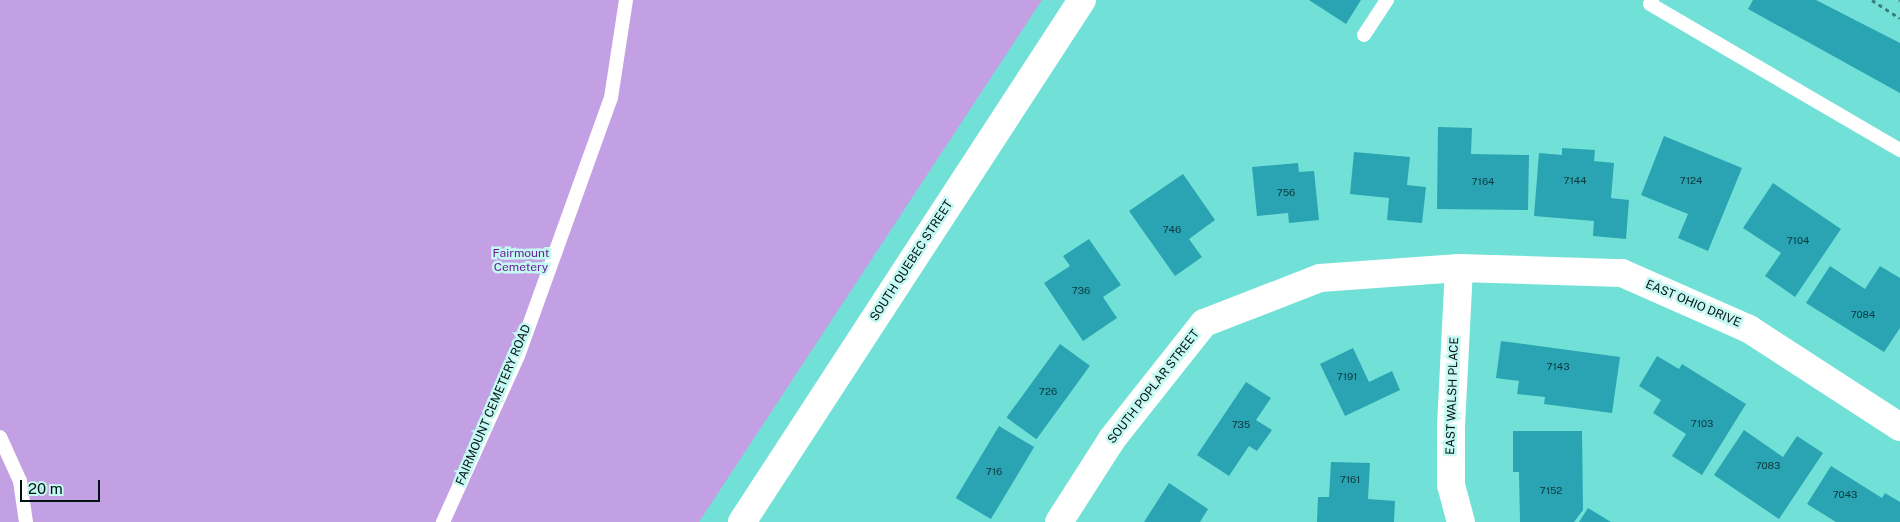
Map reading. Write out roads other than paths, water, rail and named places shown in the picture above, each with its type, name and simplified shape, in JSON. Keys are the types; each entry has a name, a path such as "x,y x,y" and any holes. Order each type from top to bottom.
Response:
{"street":[{"name":"SOUTH QUEBEC STREET","path":"742,522 1082,0"},
{"name":"EAST OHIO DRIVE","path":"1459,268 1622,273 1749,328 1900,427"},
{"name":"SOUTH POPLAR STREET","path":"1059,522 1112,439 1204,323 1320,278 1459,268"},
{"name":"EAST WALSH PLACE","path":"1459,268 1451,438 1451,485 1462,522"}],"lane":[{"name":"FAIRMOUNT CEMETERY ROAD","path":"443,522 518,356 611,98 626,0"},
{"path":"1364,35 1386,0"},
{"path":"1652,0 1650,4 1900,150"},
{"path":"0,436 20,481 26,522"}],"park label":[{"name":"Fairmount Cemetery","path":"521,261"}]}
